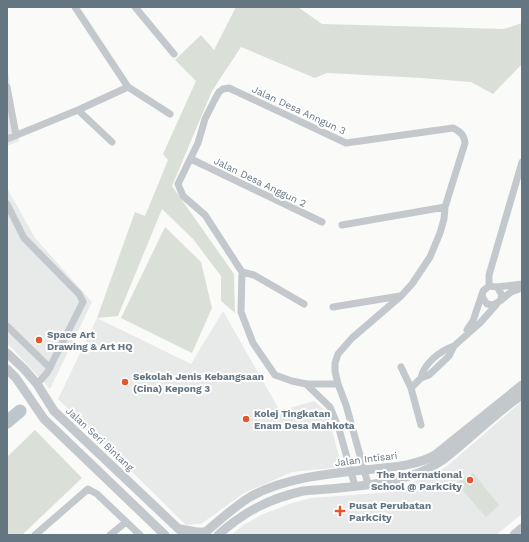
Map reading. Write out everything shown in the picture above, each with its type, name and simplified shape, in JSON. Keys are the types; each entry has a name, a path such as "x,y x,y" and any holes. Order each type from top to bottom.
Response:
{"street":[{"path":"75,7 128,87 170,114"},
{"path":"135,7 174,54"},
{"path":"7,87 16,135"},
{"path":"7,138 78,110 128,87"},
{"name":"Jalan Desa Anngun 3","path":"242,272 205,215 183,196 178,184 198,143 205,119 218,92 229,88 346,143 453,128 460,131 464,137 465,143 445,207 444,219 430,257 412,284 401,296 352,338 338,354 335,363 338,384 346,405 368,484"},
{"path":"78,110 112,142"},
{"name":"Jalan Desa Anggun 2","path":"190,159 322,222"},
{"path":"489,286 489,274 522,163"},
{"path":"7,204 24,238 79,294 82,302 70,330 50,368 44,378 33,389 32,394 38,409"},
{"path":"342,225 445,207"},
{"path":"304,304 254,275 242,272 241,312 253,343 275,375 306,384 338,384"},
{"path":"464,336 473,321 484,289 489,286 497,288 522,284"},
{"path":"482,294 485,302 490,305 498,303 502,295 497,288"},
{"path":"411,388 421,378 423,370 443,350 454,346 511,292 522,288"},
{"path":"333,307 401,296"},
{"path":"7,326 50,368"},
{"name":"Jalan Seri Bintang","path":"7,353 37,384 54,411 182,532"},
{"path":"401,367 411,388 421,425"},
{"path":"7,369 16,378 44,419 165,535"},
{"path":"306,384 330,407 355,486"},
{"name":"Jalan Intisari","path":"204,533 224,516 260,492 300,479 400,466 429,458 435,455 522,385"},
{"path":"218,535 255,508 275,499 303,491 355,486 397,480 410,476 443,460 522,395"},
{"path":"340,435 353,432"},
{"path":"35,535 88,489 97,494 140,535"},
{"path":"110,535 126,522"},
{"path":"514,535 522,528"},
{"path":"182,532 204,533"}],"shaded area":[{"path":"236,7 298,7 322,24 504,29 522,23 522,65 493,94 471,82 327,73 315,78 241,47 212,91 172,186 234,274 235,313 221,301 221,276 193,239 162,209 118,316 97,318 135,212 145,216 168,160 163,154 196,81 175,60 201,35 214,50"},
{"path":"7,65 19,141 7,146"},
{"path":"7,188 35,238 92,302 50,389 7,343"},
{"path":"165,227 201,262 212,308 192,353 121,318"},
{"name":"Kolej Tingkatan Enam Desa Mahkota","path":"223,311 280,411 314,401 327,412 342,467 292,472 244,493 201,524 186,525 58,399 97,318 191,364"},
{"name":"The International School @ ParkCity","path":"522,401 522,514 496,535 231,535 245,524 263,514 292,503 311,498 391,492 446,467"},
{"path":"35,430 82,478 22,535 7,535 7,457"},
{"path":"473,473 499,505 486,517 457,484 460,480"}],"waterway":[{"path":"7,422 20,411"}],"place":[{"name":"Space Art Drawing & Art HQ","path":"39,340"},
{"name":"Sekolah Jenis Kebangsaan (Cina) Kepong 3","path":"125,382"},
{"name":"Kolej Tingkatan Enam Desa Mahkota","path":"246,419"},
{"name":"The International School @ ParkCity","path":"470,480"},
{"name":"Pusat Perubatan ParkCity","path":"340,511"}]}
